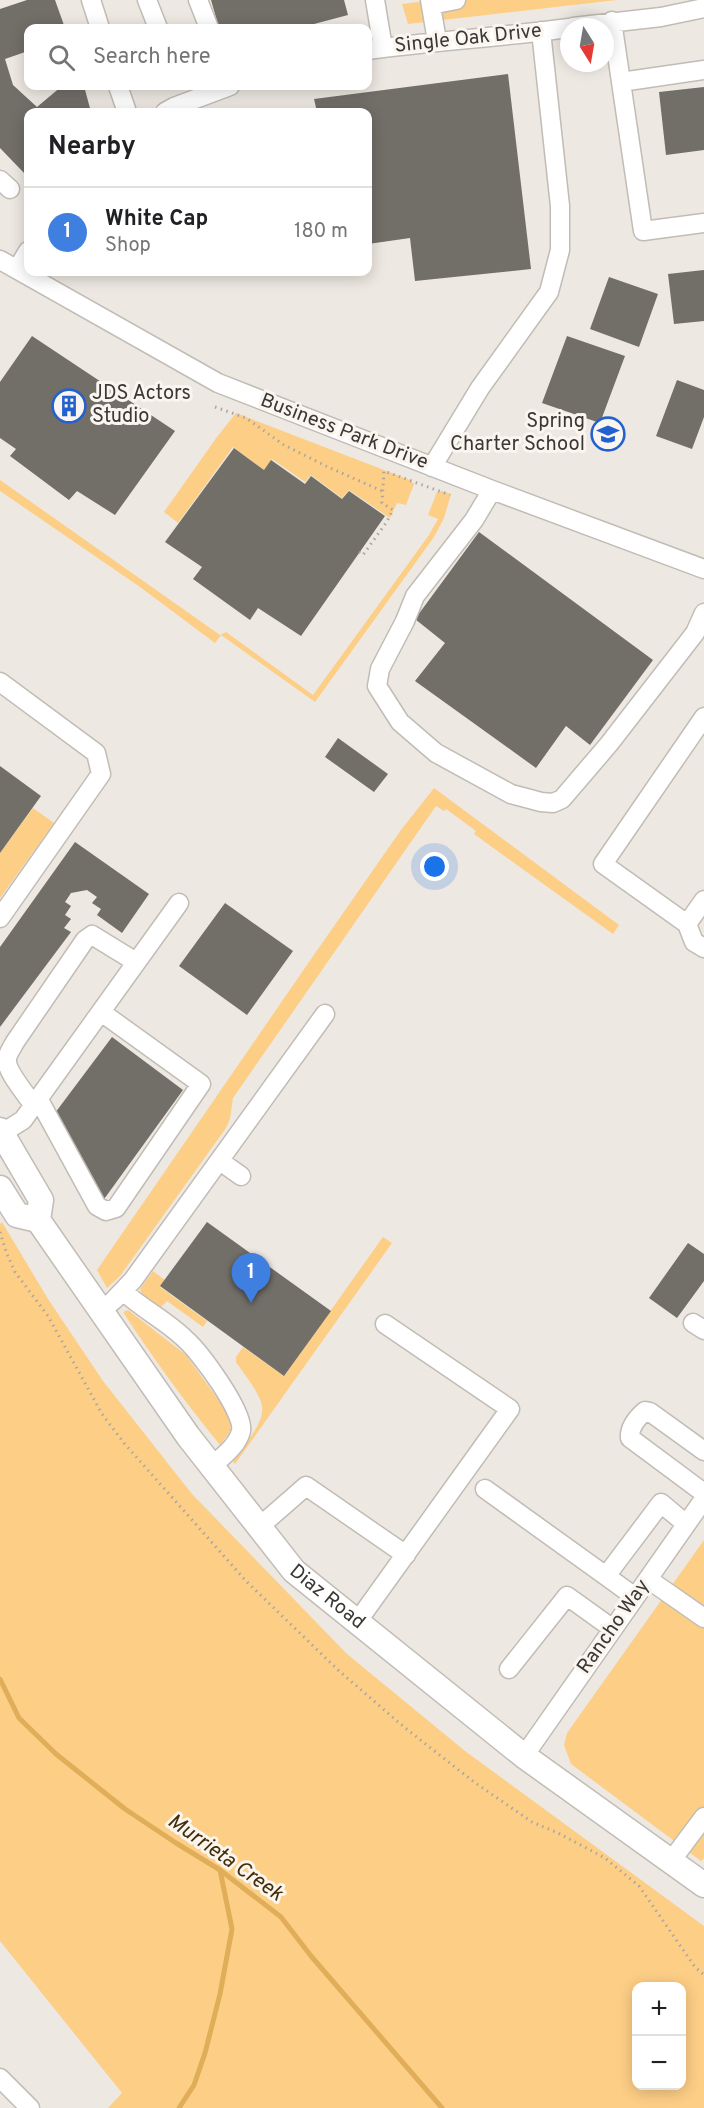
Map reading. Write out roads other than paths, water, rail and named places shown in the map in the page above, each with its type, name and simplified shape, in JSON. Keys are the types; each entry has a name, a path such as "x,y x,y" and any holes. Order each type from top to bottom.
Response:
{"main road":[{"path":"1,1131 41,1200 38,1220"},
{"name":"Diaz Road","path":"0,1188 17,1215 38,1220 188,1436 294,1571 524,1756 704,1885"}],"street":[{"path":"91,0 99,24"},
{"path":"147,0 156,24"},
{"path":"198,0 207,24"},
{"path":"375,0 375,49"},
{"path":"437,41 430,2 456,0"},
{"name":"Single Oak Drive","path":"614,21 661,17 704,8"},
{"name":"Single Oak Drive","path":"375,49 560,29"},
{"path":"432,467 480,388 549,292 560,250 560,207 541,32"},
{"path":"614,35 643,231 704,223"},
{"path":"621,82 704,70"},
{"path":"119,90 126,108"},
{"path":"169,108 184,94 207,90"},
{"path":"18,268 24,258"},
{"name":"Business Park Drive","path":"0,260 24,272"},
{"name":"Business Park Drive","path":"30,276 218,383 492,490 704,569"},
{"path":"492,490 474,520 415,596 380,669 377,686 388,706 400,722 436,753 511,794 541,802 553,803 561,799 616,735 695,633 704,613"},
{"path":"0,682 96,753 100,774 0,918"},
{"path":"704,717 603,864 687,924 694,942 704,948"},
{"path":"687,924 704,900"},
{"path":"1,1131 23,1120 179,903"},
{"path":"101,1012 201,1084 116,1208 106,1211 97,1206 36,1102 9,1070 6,1062 15,1042 86,940 92,935 136,962"},
{"path":"101,1311 134,1280 326,1014"},
{"path":"220,1161 241,1176"},
{"path":"123,1291 148,1313 183,1337 195,1349 238,1413 242,1424 240,1436 212,1466"},
{"path":"357,1622 510,1409 385,1324"},
{"path":"700,1449 650,1412 645,1411 634,1422 630,1432 630,1438 704,1493"},
{"path":"259,1527 306,1486 406,1555"},
{"path":"485,1490 635,1597"},
{"name":"Rancho Way","path":"524,1756 704,1498"},
{"path":"606,1576 661,1503 686,1524"},
{"path":"648,1579 704,1618"},
{"path":"509,1669 567,1596 613,1629"},
{"path":"671,1862 704,1817"},
{"path":"0,2078 30,2108"}],"waterway":[{"name":"Murrieta Creek","path":"0,1679 19,1718 56,1754 125,1809 220,1870 281,1917 311,1956 442,2108"},
{"path":"179,2108 194,2085 205,2053 220,1994 232,1929 220,1870"}],"place":[{"name":"JDS Actors Studio","path":"69,406"},
{"name":"Spring Charter School","path":"608,434"},
{"name":"White Cap","path":"251,1303"}]}
